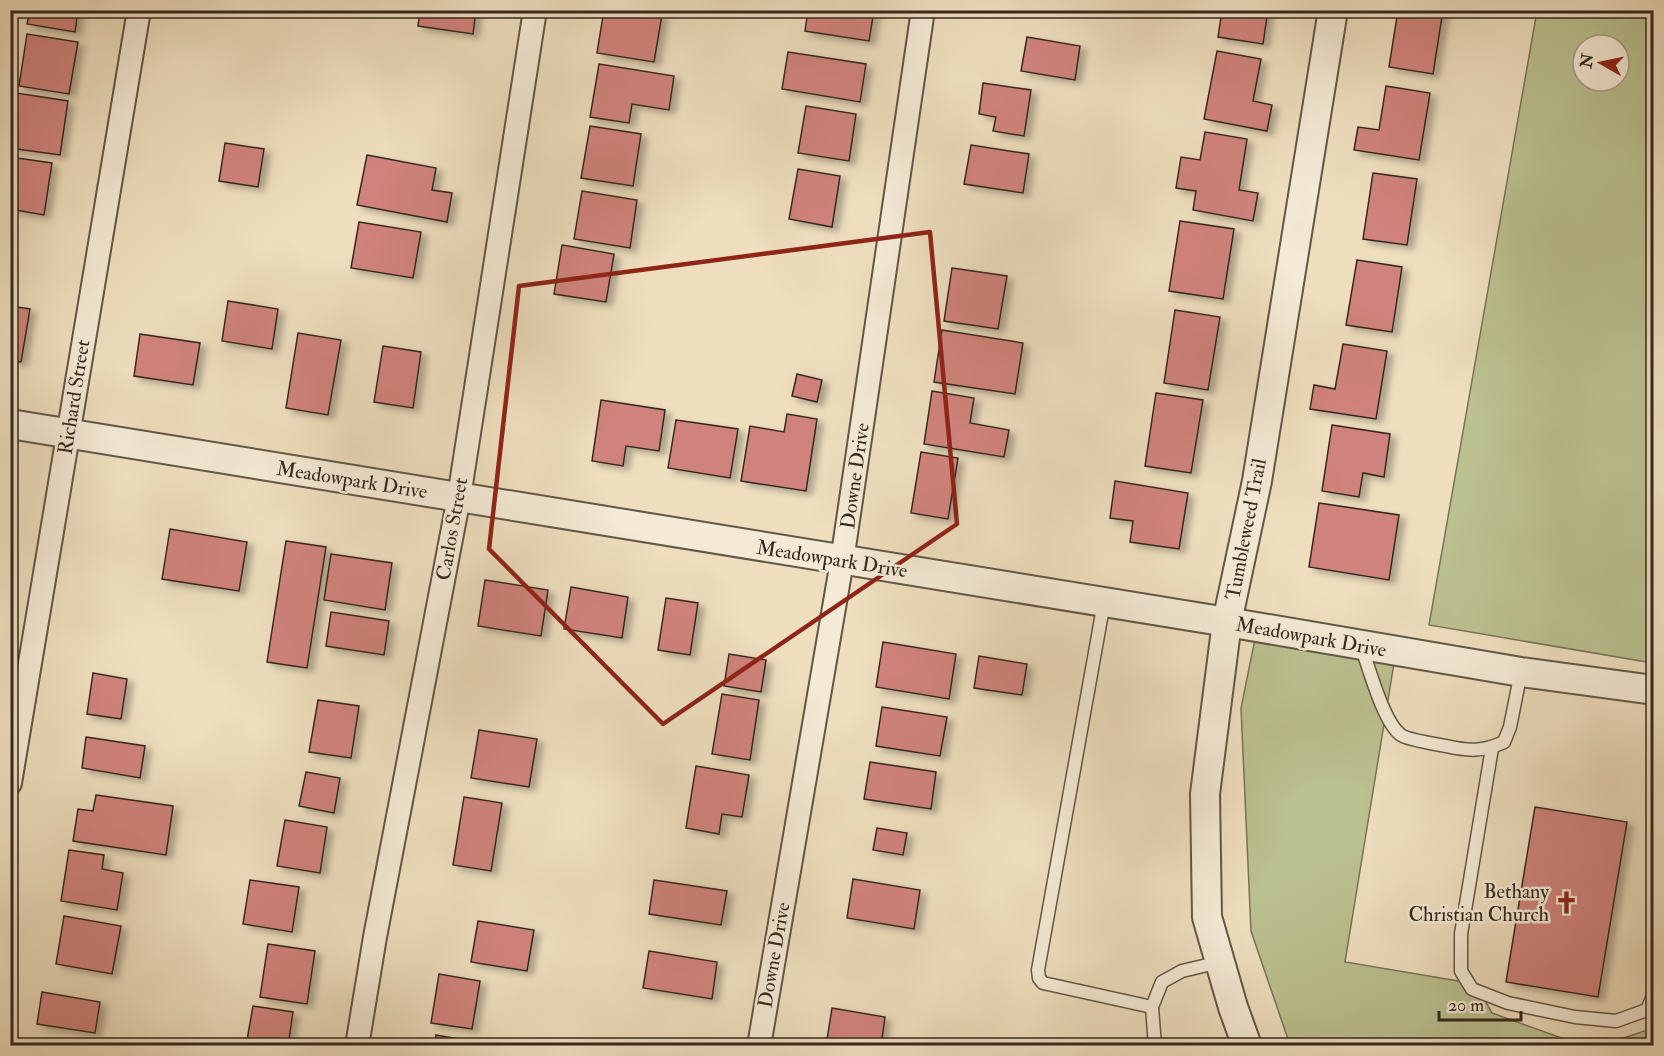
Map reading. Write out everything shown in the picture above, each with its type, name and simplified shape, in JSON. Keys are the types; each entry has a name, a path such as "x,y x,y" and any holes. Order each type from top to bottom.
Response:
{"street":[{"name":"Richard Street","path":"10,783 139,10"},
{"name":"Carlos Street","path":"357,1046 375,937 459,497 535,10"},
{"name":"Downe Drive","path":"759,1046 842,561 922,10"},
{"name":"Tumbleweed Trail","path":"1247,1046 1233,1007 1207,917 1205,794 1227,622 1257,481 1333,10"},
{"name":"Meadowpark Drive","path":"10,424 1521,672 1653,690"}],"lane":[{"path":"1104,602 1038,978 1043,983 1152,1007"},
{"path":"1361,645 1389,721 1401,735 1458,749 1492,748 1504,742 1510,727 1521,672"},
{"path":"1492,748 1461,934 1461,971 1472,989 1508,1003 1575,1017 1616,1022 1647,1010 1653,994"},
{"path":"1155,1046 1152,1007 1162,982 1182,971 1221,962"}],"highlighted area":[{"path":"930,232 957,524 663,724 489,549 519,286"}],"green space":[{"path":"1537,11 1653,11 1653,663 1429,625"},
{"path":"1256,634 1396,651 1345,962 1476,984 1492,1013 1581,1045 1290,1045 1251,931 1241,708"},
{"path":"1653,1028 1653,1045 1603,1045"}],"building":[{"path":"30,10 78,10 75,32 27,24"},
{"path":"420,10 476,10 473,34 418,26"},
{"path":"604,10 632,10 662,15 654,62 597,53"},
{"path":"808,10 874,10 869,41 805,31"},
{"path":"1222,10 1268,10 1263,44 1218,37"},
{"path":"1398,10 1443,10 1433,74 1389,67"},
{"path":"27,34 78,42 69,94 19,86"},
{"path":"1027,37 1080,46 1075,80 1021,71"},
{"path":"1217,51 1261,59 1253,101 1272,105 1267,131 1204,119"},
{"path":"788,52 866,64 860,102 782,89"},
{"path":"599,64 674,76 669,110 632,104 629,123 590,117"},
{"path":"983,83 1031,90 1024,136 993,131 996,117 979,114"},
{"path":"1386,86 1430,93 1419,160 1354,150 1358,127 1379,130"},
{"path":"16,93 68,101 60,155 10,148 10,131"},
{"path":"806,106 856,114 849,161 798,153"},
{"path":"590,126 641,134 633,186 581,178"},
{"path":"1205,132 1247,139 1239,190 1258,193 1253,221 1193,210 1196,191 1176,188 1181,157 1200,160"},
{"path":"225,143 264,149 258,187 219,181"},
{"path":"971,145 1029,154 1023,193 964,184"},
{"path":"367,155 436,168 432,190 452,193 447,222 357,205"},
{"path":"10,157 52,163 44,215 10,209"},
{"path":"798,169 840,176 832,227 789,219"},
{"path":"1373,173 1417,179 1407,245 1363,239"},
{"path":"582,191 637,200 630,248 574,239"},
{"path":"1180,221 1234,229 1223,299 1169,291"},
{"path":"359,222 421,232 413,278 351,268"},
{"path":"562,245 614,254 606,302 554,294"},
{"path":"1357,260 1402,267 1392,332 1346,325"},
{"path":"952,268 1007,276 998,329 944,321"},
{"path":"228,301 278,309 272,349 222,341"},
{"path":"10,306 30,309 21,362 10,360"},
{"path":"1175,310 1220,317 1208,390 1164,383"},
{"path":"942,330 1023,343 1015,394 934,382"},
{"path":"298,333 341,340 328,415 286,408"},
{"path":"140,334 200,343 193,385 134,376"},
{"path":"1343,344 1387,351 1376,419 1310,409 1314,385 1335,389"},
{"path":"383,346 421,352 413,408 374,402"},
{"path":"797,374 822,380 817,402 792,396"},
{"path":"932,391 974,398 970,423 1009,430 1004,457 924,444"},
{"path":"1156,393 1203,400 1191,473 1145,466"},
{"path":"601,400 665,410 659,451 626,446 623,466 592,461"},
{"path":"787,414 817,419 806,491 741,481 750,426 784,432"},
{"path":"676,420 738,429 730,478 668,468"},
{"path":"1332,425 1390,434 1384,477 1363,473 1359,497 1322,491"},
{"path":"921,452 958,458 948,519 911,513"},
{"path":"1115,481 1188,493 1179,549 1130,542 1133,521 1110,518"},
{"path":"1319,503 1399,515 1389,580 1309,567"},
{"path":"170,529 247,542 239,591 162,579"},
{"path":"286,541 326,547 307,668 267,662"},
{"path":"331,554 392,563 385,610 324,600"},
{"path":"485,580 548,590 541,636 478,626"},
{"path":"571,587 628,597 622,638 564,629"},
{"path":"666,598 698,603 690,655 658,650"},
{"path":"331,612 389,621 384,655 326,646"},
{"path":"883,642 956,654 949,699 876,687"},
{"path":"729,654 766,660 761,692 724,686"},
{"path":"979,656 1027,664 1022,695 974,688"},
{"path":"93,673 127,679 121,719 87,714"},
{"path":"722,694 759,700 750,760 712,754"},
{"path":"318,700 359,706 351,758 309,752"},
{"path":"882,707 947,717 940,756 876,746"},
{"path":"479,730 537,739 529,787 471,778"},
{"path":"86,737 145,746 140,778 82,768"},
{"path":"870,762 936,772 931,809 864,799"},
{"path":"696,766 749,775 742,817 722,814 719,834 686,828"},
{"path":"306,772 340,778 334,813 299,806"},
{"path":"96,795 173,806 166,855 73,841 78,809 93,811"},
{"path":"464,797 502,803 491,871 453,865"},
{"name":"Bethany Christian Church","path":"1535,807 1627,822 1598,997 1506,982"},
{"path":"285,820 327,827 320,873 277,866"},
{"path":"877,828 907,833 903,855 873,850"},
{"path":"69,850 104,855 102,869 123,873 117,910 61,901"},
{"path":"853,879 920,890 914,929 847,918"},
{"path":"250,880 299,887 292,932 243,924"},
{"path":"654,880 727,891 721,925 649,914"},
{"path":"64,916 121,926 112,974 56,964"},
{"path":"478,921 534,930 527,971 471,962"},
{"path":"268,944 315,951 307,1004 260,997"},
{"path":"649,951 717,962 712,999 643,988"},
{"path":"439,974 480,981 472,1029 431,1023"},
{"path":"42,992 100,1002 95,1033 37,1024"},
{"path":"253,1006 293,1012 288,1046 247,1040"},
{"path":"832,1008 885,1017 881,1046 826,1046"},
{"path":"436,1035 471,1041 470,1046 435,1046"}],"place":[{"name":"Bethany Christian Church","path":"1567,902"}]}
